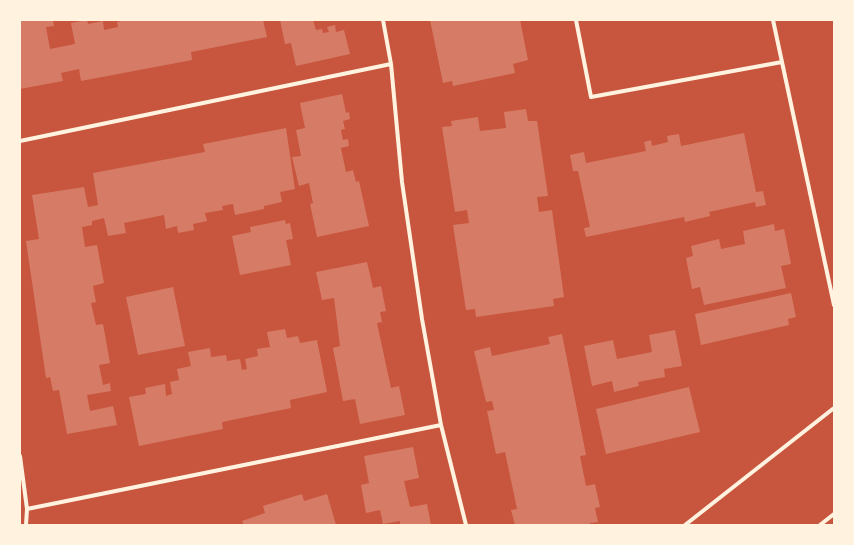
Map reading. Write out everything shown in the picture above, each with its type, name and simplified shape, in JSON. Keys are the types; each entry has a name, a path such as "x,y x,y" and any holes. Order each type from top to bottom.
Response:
{"lane":[{"path":"383,20 391,64 402,182 422,319 441,425 466,525"},
{"path":"576,20 591,97 782,62"},
{"path":"773,20 834,304"},
{"path":"20,141 391,64"},
{"path":"685,525 834,408"},
{"path":"27,509 441,425"},
{"path":"20,456 27,509 26,525"},
{"path":"820,525 834,514"}],"building":[{"path":"20,20 53,20 54,26 46,27 50,49 75,44 71,23 87,20 88,24 103,21 104,30 118,27 117,22 127,20 263,20 267,37 191,52 192,60 81,81 79,69 61,73 63,81 20,89"},
{"path":"280,20 313,20 316,30 322,29 323,33 329,32 327,27 335,25 336,32 344,30 350,54 296,66 291,43 285,44"},
{"path":"430,20 520,20 528,60 513,64 515,73 453,86 452,81 443,83"},
{"path":"342,94 346,113 349,112 350,119 343,121 345,129 341,130 343,140 348,139 349,146 341,148 346,172 353,170 356,182 359,181 369,226 317,237 310,204 313,203 309,183 299,186 292,157 301,156 296,130 305,128 300,103"},
{"path":"526,109 528,121 537,121 548,196 537,197 539,212 552,210 564,297 553,299 554,306 476,317 475,309 466,310 453,225 469,223 467,210 455,212 442,127 452,126 451,121 478,117 480,131 506,128 504,112"},
{"path":"286,128 295,189 280,192 282,202 264,206 264,209 235,215 233,204 222,206 223,210 205,213 207,221 193,224 194,230 178,233 177,226 166,229 164,215 124,223 126,233 108,236 104,218 92,221 92,225 82,227 85,247 97,245 104,283 93,286 96,302 91,303 96,325 103,324 110,363 99,365 103,385 110,383 111,391 87,395 90,411 113,406 117,425 67,434 59,390 53,391 50,377 46,378 26,241 39,239 32,195 84,187 88,207 98,205 93,173 205,152 203,144"},
{"path":"744,133 756,192 763,191 766,205 756,207 755,202 709,212 710,216 685,222 684,217 586,237 584,228 590,227 578,171 573,171 570,155 584,152 586,163 646,151 644,142 651,140 652,146 668,142 667,136 679,134 681,146"},
{"path":"285,220 286,224 290,223 293,239 286,240 291,265 240,275 232,236 251,232 250,227"},
{"path":"774,224 775,231 784,229 791,264 781,266 786,288 704,305 700,287 692,289 686,258 693,256 691,246 719,239 721,249 745,244 743,231"},
{"path":"367,262 373,288 381,286 386,311 380,312 382,322 377,323 391,388 399,386 405,415 360,424 355,399 343,401 333,348 340,346 334,298 322,300 316,272"},
{"path":"173,287 185,346 138,355 126,297"},
{"path":"791,293 796,317 788,319 789,325 701,345 695,314"},
{"path":"285,329 287,338 298,336 300,343 317,340 327,392 290,400 291,408 222,422 223,429 139,446 129,397 146,394 145,388 165,384 166,396 172,394 170,382 179,380 177,369 191,366 188,352 210,348 211,357 226,355 227,361 240,359 242,370 247,369 245,359 258,356 257,349 270,347 267,332"},
{"path":"675,330 682,366 664,369 665,377 638,382 639,386 614,392 612,381 592,386 584,346 613,340 617,359 652,352 649,335"},
{"path":"562,334 586,455 580,456 586,486 595,484 600,507 595,508 598,522 590,523 590,525 515,525 511,510 517,509 505,452 496,454 487,411 494,410 492,401 486,402 474,351 490,347 492,356 550,344 548,337"},
{"path":"689,387 700,432 606,454 596,409"},
{"path":"413,447 419,478 404,481 410,507 427,504 431,525 400,525 400,521 383,524 380,510 366,513 361,485 369,483 364,456"},
{"path":"302,494 304,501 327,494 336,525 244,525 242,521 265,513 263,506"}]}
